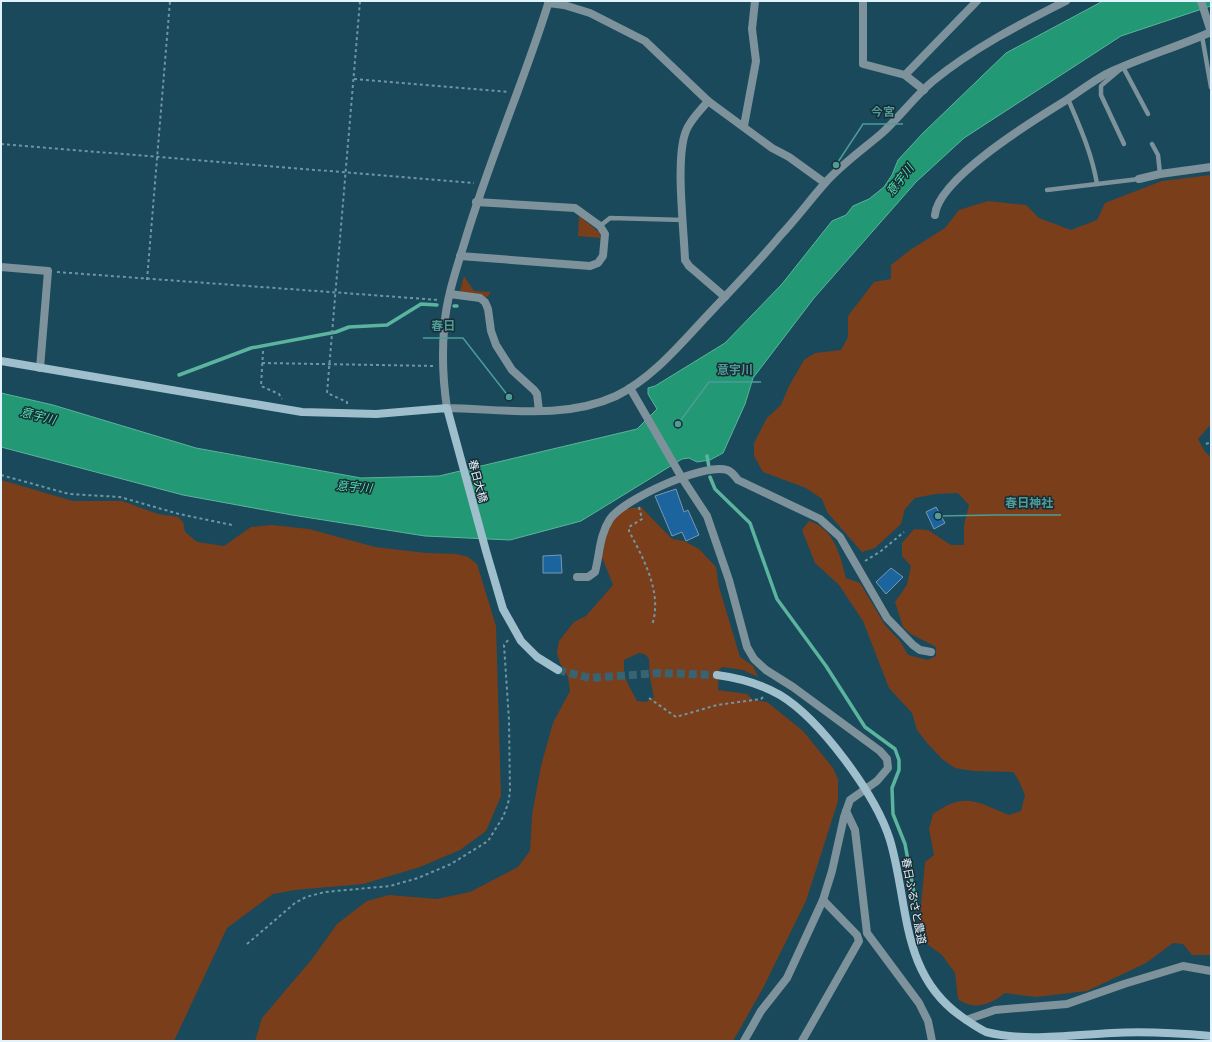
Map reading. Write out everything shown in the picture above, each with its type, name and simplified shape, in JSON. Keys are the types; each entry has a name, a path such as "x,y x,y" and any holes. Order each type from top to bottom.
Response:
{"street":[{"path":"744,126 756,61 752,29 755,1"},
{"path":"863,1 863,64 905,75 924,90"},
{"path":"905,75 977,1"},
{"path":"1,361 282,409 325,414 538,411 576,408 596,404 632,391 650,374 725,297 779,238 825,183 845,163 882,133 932,82 974,52 1066,1"},
{"path":"935,215 935,207 945,194 959,178 991,149 1106,74 1211,32 1201,1"},
{"path":"448,412 443,382 443,366 444,329 449,297 476,202 517,96 548,2 577,8 645,41 708,101 772,148 789,157 825,183"},
{"path":"708,101 685,132 681,167 685,260 689,266 725,297"},
{"path":"1139,179 1160,174 1211,167"},
{"path":"460,256 594,265 598,264 603,256 606,238 600,226 575,208 476,202"},
{"path":"1,267 48,271 40,368"},
{"path":"449,297 480,298 485,302 493,338 512,370 537,394 538,411"},
{"path":"632,391 681,476 707,516 729,580 746,647 754,659 766,670 793,687 880,751 887,759 888,768 884,775 850,800 823,900 787,978 761,1011 744,1041"},
{"name":"春日大橋","path":"448,412 503,609 516,634"},
{"path":"577,577 588,577 595,572 600,545 610,519 620,509 681,476 701,471 719,469 728,470 738,480 820,519 840,537 888,618 913,645 920,650 931,652"},
{"path":"516,634 537,657 558,670"},
{"name":"春日ふるさと農道","path":"717,675 743,680 768,689 794,705 817,728 855,774 876,807 889,838 898,870 908,934 918,964 937,994 952,1010 985,1032 1010,1038 1024,1039 1148,1032 1211,1036"},
{"path":"846,811 855,830 867,933 918,1003 928,1021 932,1041"},
{"path":"802,1041 859,941 858,938 823,900"},
{"path":"858,938 867,933"},
{"path":"966,1020 995,1010 1068,1004 1124,984 1183,966 1211,971"}],"lane":[{"path":"1202,36 1211,87"},
{"path":"1124,144 1101,95 1103,84 1123,67 1148,114"},
{"path":"1068,99 1094,165 1097,184"},
{"path":"1152,144 1158,156 1160,174"},
{"path":"1047,190 1139,179"},
{"path":"600,226 610,218 684,220"}],"path":[{"path":"147,280 170,1"},
{"path":"347,414 347,402 327,393 347,173 360,1"},
{"path":"354,79 507,92 517,96"},
{"path":"1,144 483,184"},
{"path":"48,271 147,280 336,293 449,297"},
{"path":"263,351 261,386 282,396 282,409"},
{"path":"262,363 443,366"},
{"path":"1206,444 1211,442"},
{"path":"1,475 69,494 120,497 179,514 232,525"},
{"path":"640,497 639,510 642,519 629,527 629,531 648,569 654,600 655,618 652,625"},
{"path":"857,565 881,551 904,532"},
{"path":"247,944 295,903 306,897 325,892 390,886 418,878 451,864 488,841 503,817 508,804 510,792 509,720 504,645 516,634"},
{"path":"650,698 676,717 718,705 761,699 768,689"}],"shaded area":[{"path":"1211,175 1211,424 1198,439 1205,452 1211,457 1211,955 1192,955 1183,944 1173,943 1146,963 1087,991 1036,997 1005,993 994,1001 976,1006 970,1005 958,999 955,973 942,955 927,944 919,928 925,862 934,855 929,829 933,814 954,803 971,801 1009,815 1021,811 1025,795 1013,772 973,771 955,768 942,759 928,744 917,730 912,713 889,688 863,621 839,585 815,563 802,530 809,521 818,525 830,536 835,544 846,578 860,583 885,625 900,641 908,655 928,660 936,656 936,647 911,634 903,627 895,602 907,585 911,566 902,556 902,543 914,529 928,530 951,545 964,545 964,525 969,505 958,493 936,494 915,498 905,509 901,524 875,548 862,552 827,512 822,499 806,488 763,472 754,456 754,443 767,418 781,405 789,386 804,360 815,353 841,350 848,337 848,316 874,282 891,279 891,265 910,250 945,228 959,210 988,201 1026,205 1039,218 1071,230 1097,220 1105,203 1162,181"},
{"path":"579,216 599,232 601,238 578,236"},
{"path":"464,276 474,291 491,292 487,297 460,291"},
{"path":"1,480 73,501 122,501 158,514 178,517 183,522 185,532 197,542 224,546 251,527 272,525 309,529 375,547 426,553 457,554 468,557 477,564 496,626 501,796 486,831 460,850 420,867 363,884 295,890 273,894 227,928 174,1041 1,1041"},
{"path":"641,507 672,539 684,541 699,549 716,567 719,587 740,657 753,666 758,677 743,670 723,667 719,669 718,690 747,694 753,700 767,702 803,731 833,768 838,779 838,801 806,901 763,988 733,1041 255,1041 262,1018 312,959 337,924 367,901 389,895 437,899 470,892 518,867 530,851 532,815 541,766 553,723 570,691 568,677 560,663 557,653 559,641 574,622 586,616 613,585 602,557 607,532 612,520 625,509","holes":["639,653 646,655 649,659 650,678 654,697 646,702 637,701 627,682 624,672 624,660"]}],"water":[{"path":"1103,1 1211,1 1211,6 1121,36 964,138 916,182 814,298 753,378 745,404 723,453 710,460 697,462 689,458 682,459 581,521 510,540 425,536 292,515 183,495 1,447 1,393 53,405 196,448 361,478 439,476 637,429 657,409 648,394 648,388 655,386 725,343 782,284 832,221 846,215 853,206 869,199 884,187 892,175 898,160 923,133 1006,53"}],"building":[{"path":"676,489 684,512 688,510 699,535 686,541 682,532 672,536 655,496"},
{"path":"936,507 945,523 934,529 926,512"},
{"path":"561,555 562,573 543,573 543,556"},
{"path":"891,568 903,577 886,594 876,582"}],"waterway":[{"path":"179,375 251,348 336,332 349,327 387,325 421,304 437,305"},
{"path":"707,456 709,467"},
{"path":"710,477 715,489 750,523 777,599 826,666 865,727 895,749 899,760 899,770 892,788 893,814 905,844 917,909"}],"tunnel":[{"path":"558,670 589,678 660,673 717,675"}],"place":[{"name":"今宮","path":"836,165"},
{"name":"春日","path":"509,397"},
{"name":"意宇川","path":"678,424"},
{"name":"春日神社","path":"938,516"}]}
